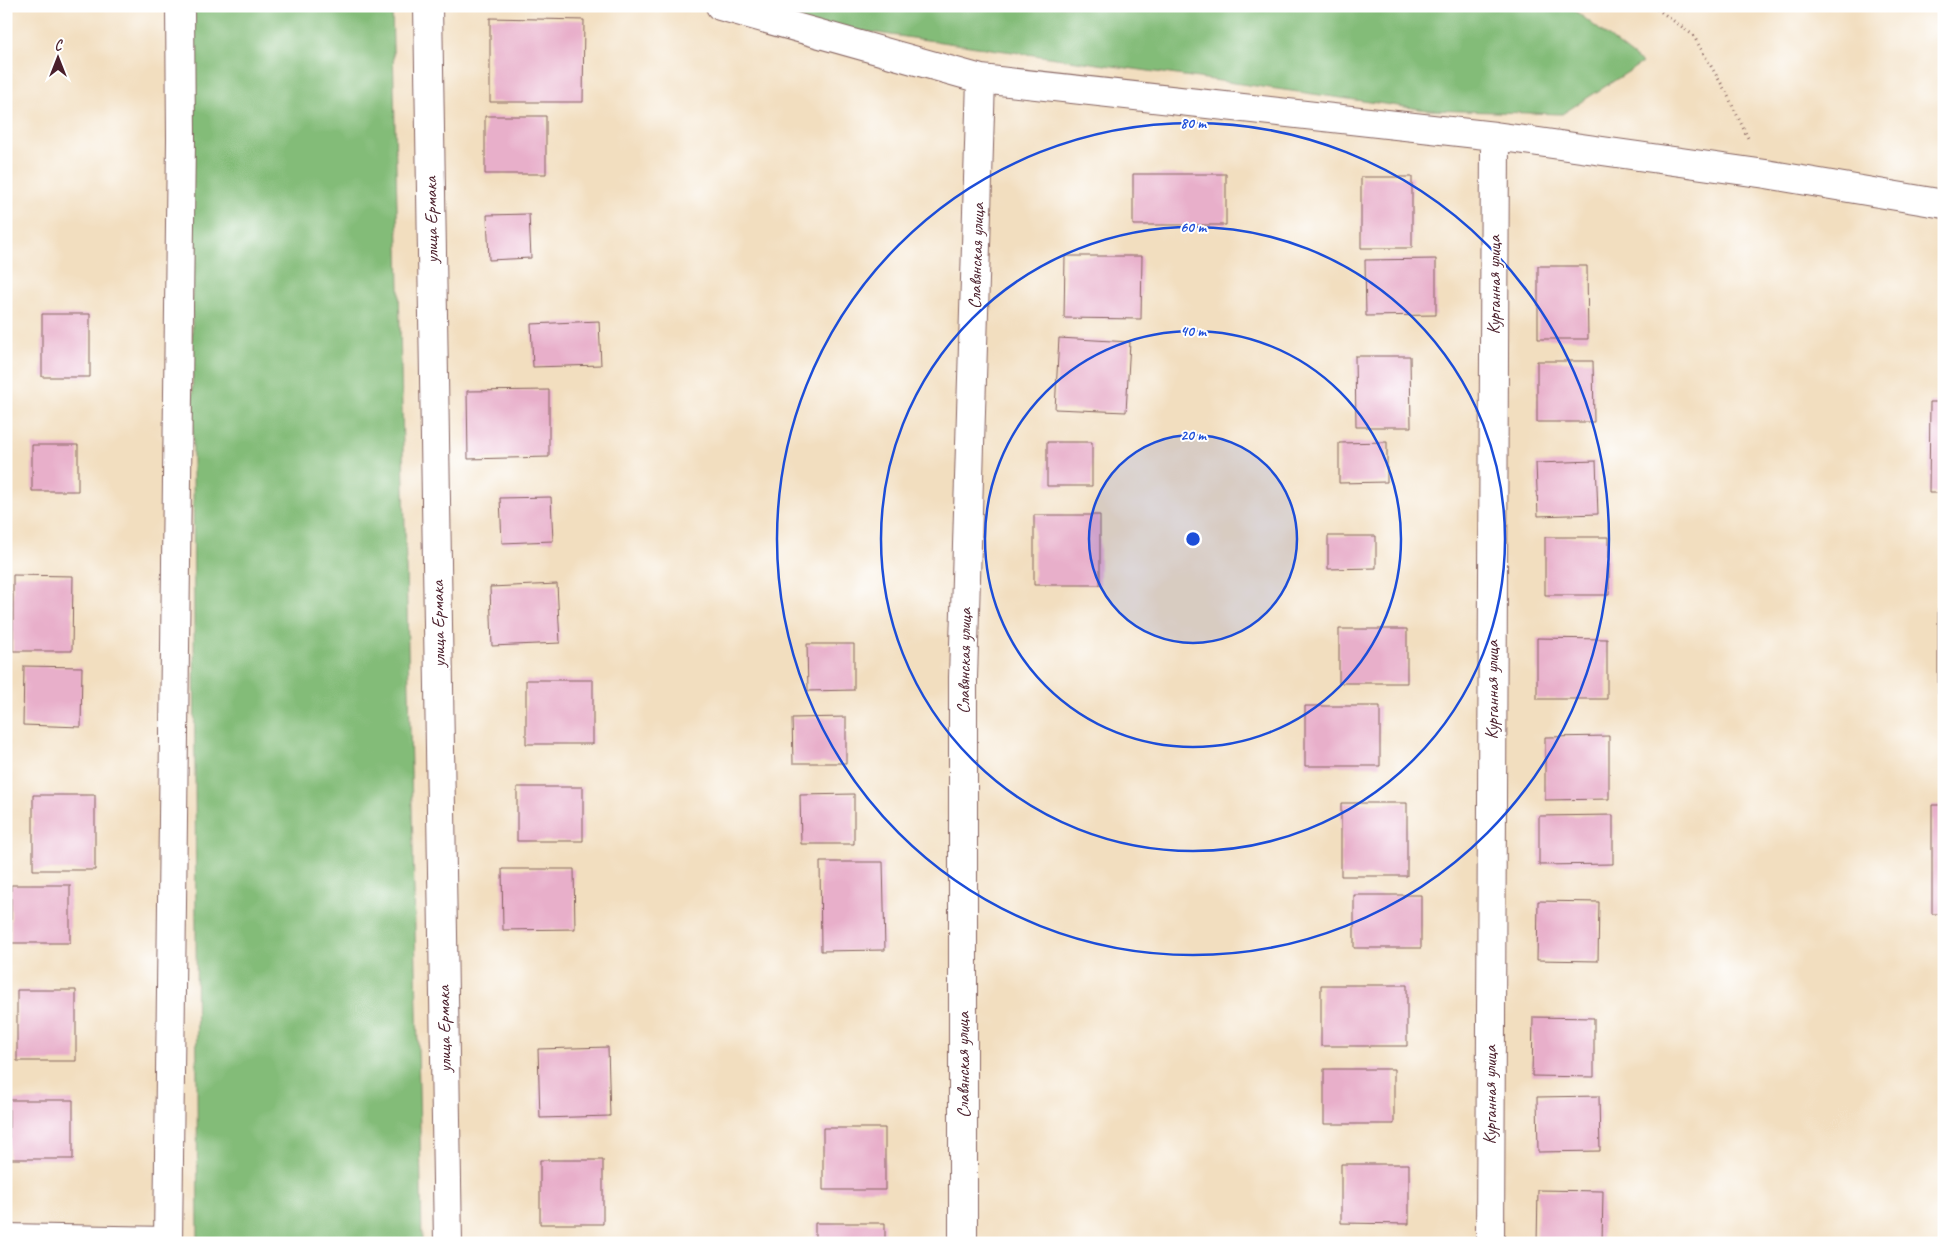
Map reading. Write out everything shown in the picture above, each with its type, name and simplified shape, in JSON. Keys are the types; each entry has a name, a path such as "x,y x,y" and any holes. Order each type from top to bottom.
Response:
{"street":[{"path":"6,1238 168,1242 181,139 180,6"},
{"name":"улица Ермака","path":"428,6 448,1243"},
{"path":"720,6 981,78 1495,136 1766,174 1944,204"},
{"name":"Славянская улица","path":"963,1243 963,678 981,78"},
{"name":"Курганная улица","path":"1490,1243 1495,136"}],"path":[{"path":"1653,6 1693,35 1726,92 1766,174"}],"green space":[{"path":"180,6 392,6 422,1243 198,1243 191,150"},
{"path":"684,6 1569,6 1642,63 1562,114 1427,110"}],"building":[{"path":"1942,6 1944,6 1944,51 1942,51"},
{"path":"490,18 584,20 583,102 490,102"},
{"path":"485,116 546,116 546,174 485,174"},
{"path":"1133,174 1226,174 1226,225 1133,225"},
{"path":"1361,177 1412,177 1412,248 1361,248"},
{"path":"529,214 531,258 489,260 487,215"},
{"path":"1065,256 1142,256 1141,319 1064,318"},
{"path":"1436,259 1436,315 1366,316 1365,260"},
{"path":"1538,266 1587,266 1588,339 1538,339"},
{"path":"42,314 90,314 90,377 42,377"},
{"path":"599,321 601,365 533,367 531,324"},
{"path":"1059,338 1130,342 1126,412 1055,409"},
{"path":"1355,356 1410,356 1411,427 1356,427"},
{"path":"1537,361 1593,361 1594,422 1537,422"},
{"path":"549,390 549,457 468,459 467,391"},
{"path":"1930,402 1944,402 1944,493 1929,493"},
{"path":"1047,442 1092,442 1092,486 1047,486"},
{"path":"1387,442 1387,482 1339,483 1339,443"},
{"path":"32,445 78,445 78,491 32,491"},
{"path":"1596,461 1598,514 1538,516 1536,463"},
{"path":"551,497 553,541 502,543 500,498"},
{"path":"1034,515 1100,515 1100,585 1034,585"},
{"path":"1328,536 1376,536 1376,568 1328,569"},
{"path":"1545,537 1609,537 1609,595 1545,595"},
{"path":"13,575 73,576 72,651 13,651"},
{"path":"557,584 560,643 492,646 490,587"},
{"path":"1938,608 1944,608 1944,694 1938,694"},
{"path":"1339,629 1407,629 1407,683 1339,683"},
{"path":"1537,638 1607,639 1607,699 1537,699"},
{"path":"807,644 854,644 854,690 808,691"},
{"path":"24,666 82,667 81,727 23,725"},
{"path":"526,680 593,680 593,744 526,744"},
{"path":"1305,706 1380,706 1380,766 1305,766"},
{"path":"846,717 846,763 793,763 792,718"},
{"path":"1609,736 1609,799 1545,800 1545,737"},
{"path":"517,787 583,787 583,841 517,841"},
{"path":"854,794 854,844 801,844 800,795"},
{"path":"33,795 95,795 95,870 33,870"},
{"path":"1341,803 1407,803 1407,876 1341,876"},
{"path":"1932,805 1944,805 1944,914 1932,914"},
{"path":"1613,815 1613,864 1539,865 1539,816"},
{"path":"820,862 883,862 885,950 821,951"},
{"path":"502,869 574,869 575,929 503,930"},
{"path":"11,885 70,885 70,943 11,943"},
{"path":"1354,895 1421,895 1421,948 1354,948"},
{"path":"1538,901 1599,902 1598,961 1537,960"},
{"path":"1321,985 1407,985 1407,1046 1321,1046"},
{"path":"17,990 76,990 76,1061 17,1061"},
{"path":"1533,1017 1594,1018 1594,1077 1532,1076"},
{"path":"608,1047 610,1116 540,1118 538,1049"},
{"path":"1324,1069 1394,1069 1394,1124 1324,1124"},
{"path":"1599,1096 1600,1151 1538,1152 1537,1097"},
{"path":"9,1100 73,1100 73,1159 9,1159"},
{"path":"823,1128 885,1128 885,1190 823,1190"},
{"path":"540,1160 603,1160 603,1224 540,1224"},
{"path":"1341,1164 1409,1164 1409,1224 1341,1223"},
{"path":"1538,1190 1603,1191 1602,1243 1537,1243"},
{"path":"815,1223 885,1223 885,1243 815,1243"}]}
